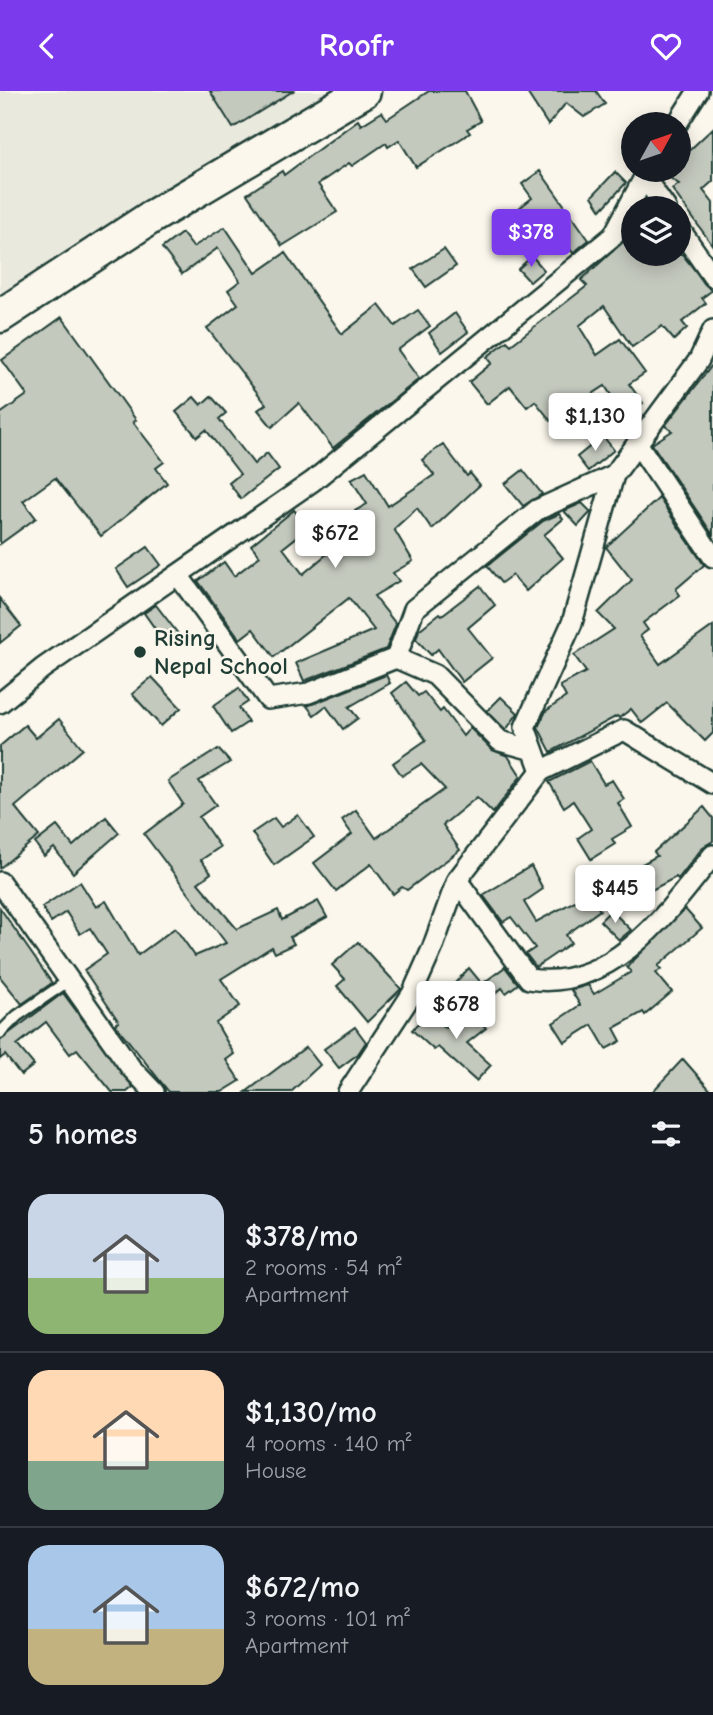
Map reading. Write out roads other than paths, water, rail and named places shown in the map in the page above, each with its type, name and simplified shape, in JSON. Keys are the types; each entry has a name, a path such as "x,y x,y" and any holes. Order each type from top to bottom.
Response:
{"main road":[{"path":"0,316 150,218 364,91"}],"street":[{"path":"685,112 698,91"},
{"path":"0,703 43,668 313,481 613,236 641,182"},
{"path":"691,245 713,277"},
{"path":"541,771 525,727 572,623 614,475 699,360 713,330"},
{"path":"638,443 713,557"},
{"path":"396,658 414,609 537,510 614,475"},
{"path":"178,575 268,699 309,693 396,658 435,675 500,741 534,750"},
{"path":"348,1092 412,994 432,950 457,880 541,771 624,730 713,784"},
{"path":"457,880 529,979 552,983 597,968 638,944 713,856"},
{"path":"0,882 131,1068 154,1092"}],"lane":[{"path":"0,1033 17,1016 68,981"}],"place":[{"name":"Rising Nepal School","path":"140,652"}]}
